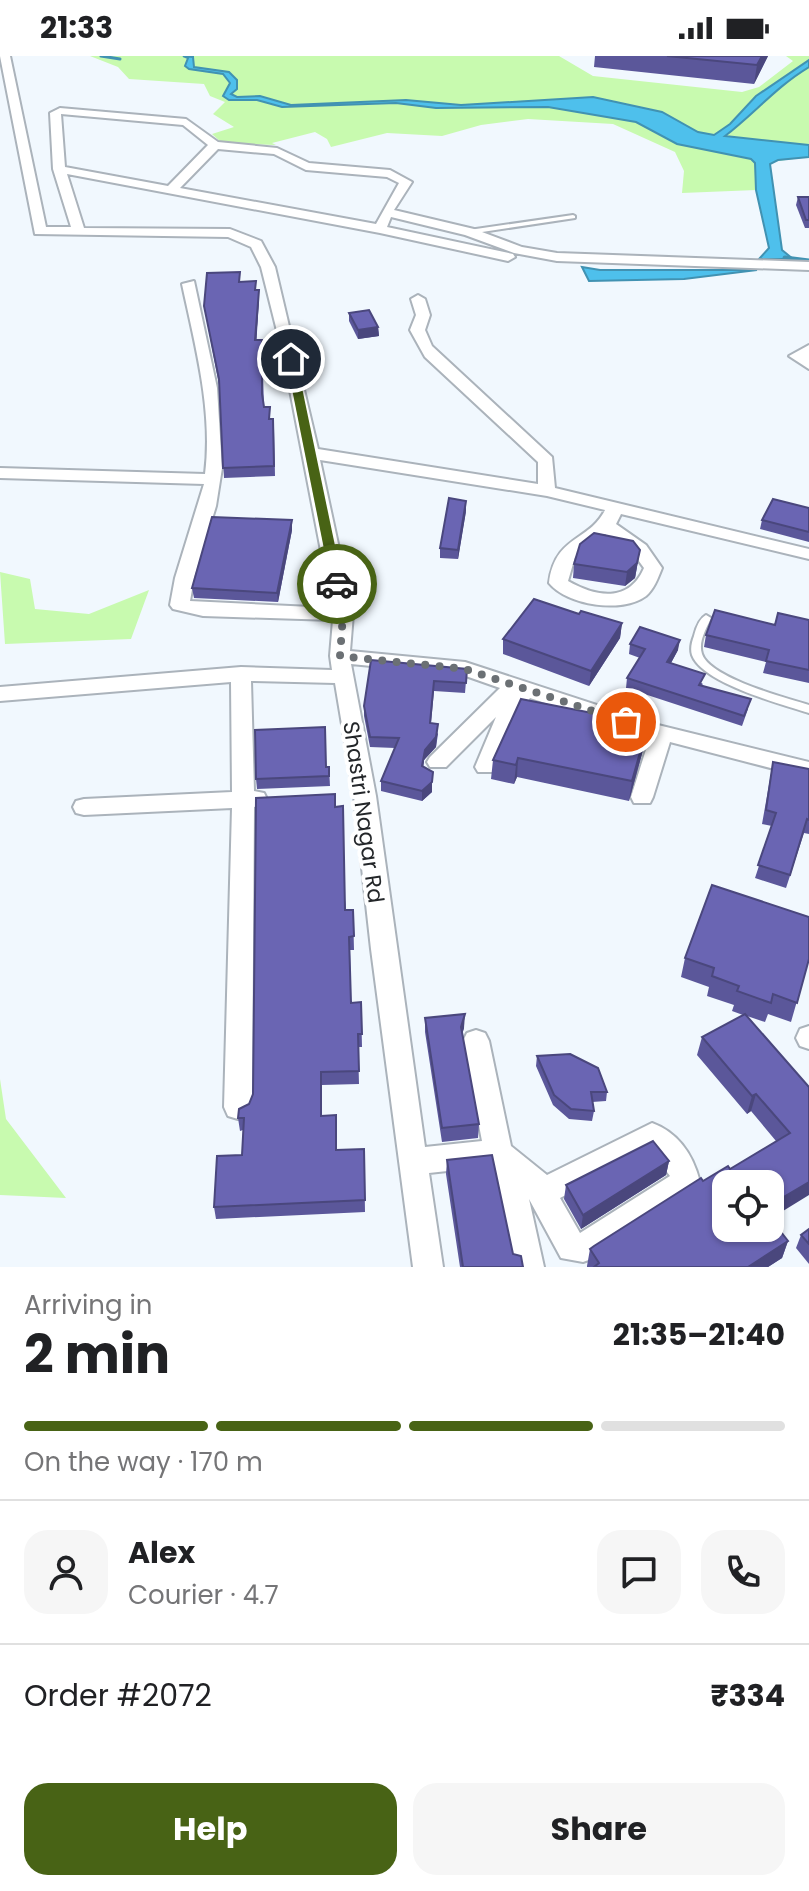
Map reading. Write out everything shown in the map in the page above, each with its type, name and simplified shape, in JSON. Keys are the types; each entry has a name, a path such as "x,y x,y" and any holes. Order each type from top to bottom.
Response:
{"street":[{"path":"5,56 40,231 79,231 59,169 55,113 65,110 186,122 215,145 277,151 306,166 400,177 406,182 380,229"},
{"path":"173,188 215,145"},
{"path":"59,169 380,229 543,265"},
{"path":"387,212 469,232 519,250 569,258 809,266"},
{"name":"Shastri Nagar Rd","path":"79,231 230,233 256,244 268,267 291,359 343,614 342,667 365,796 428,1267"},
{"path":"189,284 206,360 214,466 205,518 180,599 181,607 343,614"},
{"path":"418,299 423,315 418,321 416,335 430,354 546,461 547,491"},
{"path":"809,349 796,356 809,364"},
{"path":"310,453 547,491 809,554"},
{"path":"0,473 213,479"},
{"path":"606,526 640,549 653,568 639,593 624,597 596,597 558,583 558,573 572,545 606,526 615,507"},
{"path":"580,540 640,549"},
{"path":"0,694 342,667 465,669 662,733 809,770"},
{"path":"238,1107 243,799 241,674"},
{"path":"438,762 521,687"},
{"path":"486,767 521,687"},
{"path":"642,797 662,733"},
{"path":"84,807 272,798"},
{"path":"476,1041 529,1267"},
{"path":"413,1161 493,1153 502,1156 538,1186 541,1193 572,1248 583,1248 686,1182 683,1170 659,1139 652,1136 541,1193"}],"lane":[{"path":"469,232 573,217"},
{"path":"706,618 696,642 696,653 701,663 722,678 809,709"}],"green space":[{"path":"90,56 559,56 593,76 742,92 759,87 793,61 786,56 809,56 809,145 803,145 802,158 755,164 756,190 682,193 684,171 675,152 613,124 528,119 481,125 442,136 387,133 331,147 327,139 315,132 272,143 276,145 222,143 212,134 234,127 213,114 225,102 210,96 204,84 129,79 118,67"},
{"path":"0,572 30,579 35,609 89,614 149,590 131,639 5,644"},
{"path":"0,1079 6,1119 66,1198 0,1195"}],"water":[{"path":"183,56 193,57 194,67 229,72 237,80 237,89 231,94 237,97 260,96 291,105 406,100 461,105 593,97 662,112 698,132 714,135 730,124 756,96 809,60 809,67 725,136 809,145 809,157 778,160 770,164 782,250 793,259 759,259 769,248 756,190 755,163 751,159 677,144 636,122 548,107 436,108 396,103 282,107 257,100 229,100 223,96 230,83 223,74 189,69 185,66 188,58"},
{"path":"582,267 600,270 757,270 684,279 589,281"}],"building":[{"path":"667,56 762,56 757,65"},
{"path":"798,197 809,197 809,220 806,220"},
{"path":"240,272 239,282 256,281 255,290 259,290 255,340 262,340 262,394 264,407 270,407 269,419 273,419 274,466 223,468 219,379 204,306 207,273"},
{"path":"369,310 378,327 358,330 349,313"},
{"path":"449,498 466,501 458,550 440,548"},
{"path":"773,499 809,508 809,532 762,520"},
{"path":"212,517 292,520 277,593 192,588"},
{"path":"594,533 633,541 640,550 637,563 627,572 574,564 580,544"},
{"path":"534,599 579,614 581,611 622,623 591,671 503,639"},
{"path":"715,610 775,625 778,613 809,620 809,670 766,661 769,650 706,635"},
{"path":"640,627 680,640 667,662 705,674 699,685 751,699 744,716 627,678 645,649 630,644"},
{"path":"371,660 467,669 466,683 434,681 430,723 438,724 436,737 425,750 422,766 433,772 432,782 422,791 381,781 399,738 370,737 364,706"},
{"path":"521,699 648,724 632,781 518,758 516,765 493,760"},
{"path":"325,727 329,776 256,779 255,730"},
{"path":"773,762 809,769 809,820 790,875 758,865 776,813 766,810"},
{"path":"335,794 335,807 343,806 345,910 353,910 354,936 349,937 351,1003 361,1002 362,1034 358,1034 359,1071 321,1072 321,1116 336,1115 336,1150 364,1149 365,1200 214,1207 217,1156 242,1155 244,1118 238,1118 239,1109 249,1104 253,1094 256,798"},
{"path":"712,885 809,917 809,959 797,1003 773,994 771,1003 737,991 739,986 712,976 714,968 685,958"},
{"path":"465,1014 461,1027 479,1124 442,1128 425,1018"},
{"path":"745,1014 809,1087 809,1182 784,1197 784,1170 721,1170 728,1166 730,1169 790,1133 756,1094 752,1096 702,1037"},
{"path":"570,1054 598,1068 607,1092 591,1092 594,1111 571,1109 554,1095 537,1056"},
{"path":"653,1141 669,1161 583,1215 566,1185"},
{"path":"492,1155 513,1254 521,1256 523,1267 463,1267 447,1160"},
{"path":"712,1176 712,1242 784,1242 784,1236 788,1241 748,1267 594,1267 599,1263 590,1249 701,1178 703,1181"},
{"path":"809,1229 809,1244 801,1235"}],"waterway":[{"path":"101,56 120,59"},
{"path":"785,258 809,261"}],"way so far":[{"path":"337,584 343,614 340,656 465,669 626,722"}],"route":[{"path":"291,359 337,584"}]}
